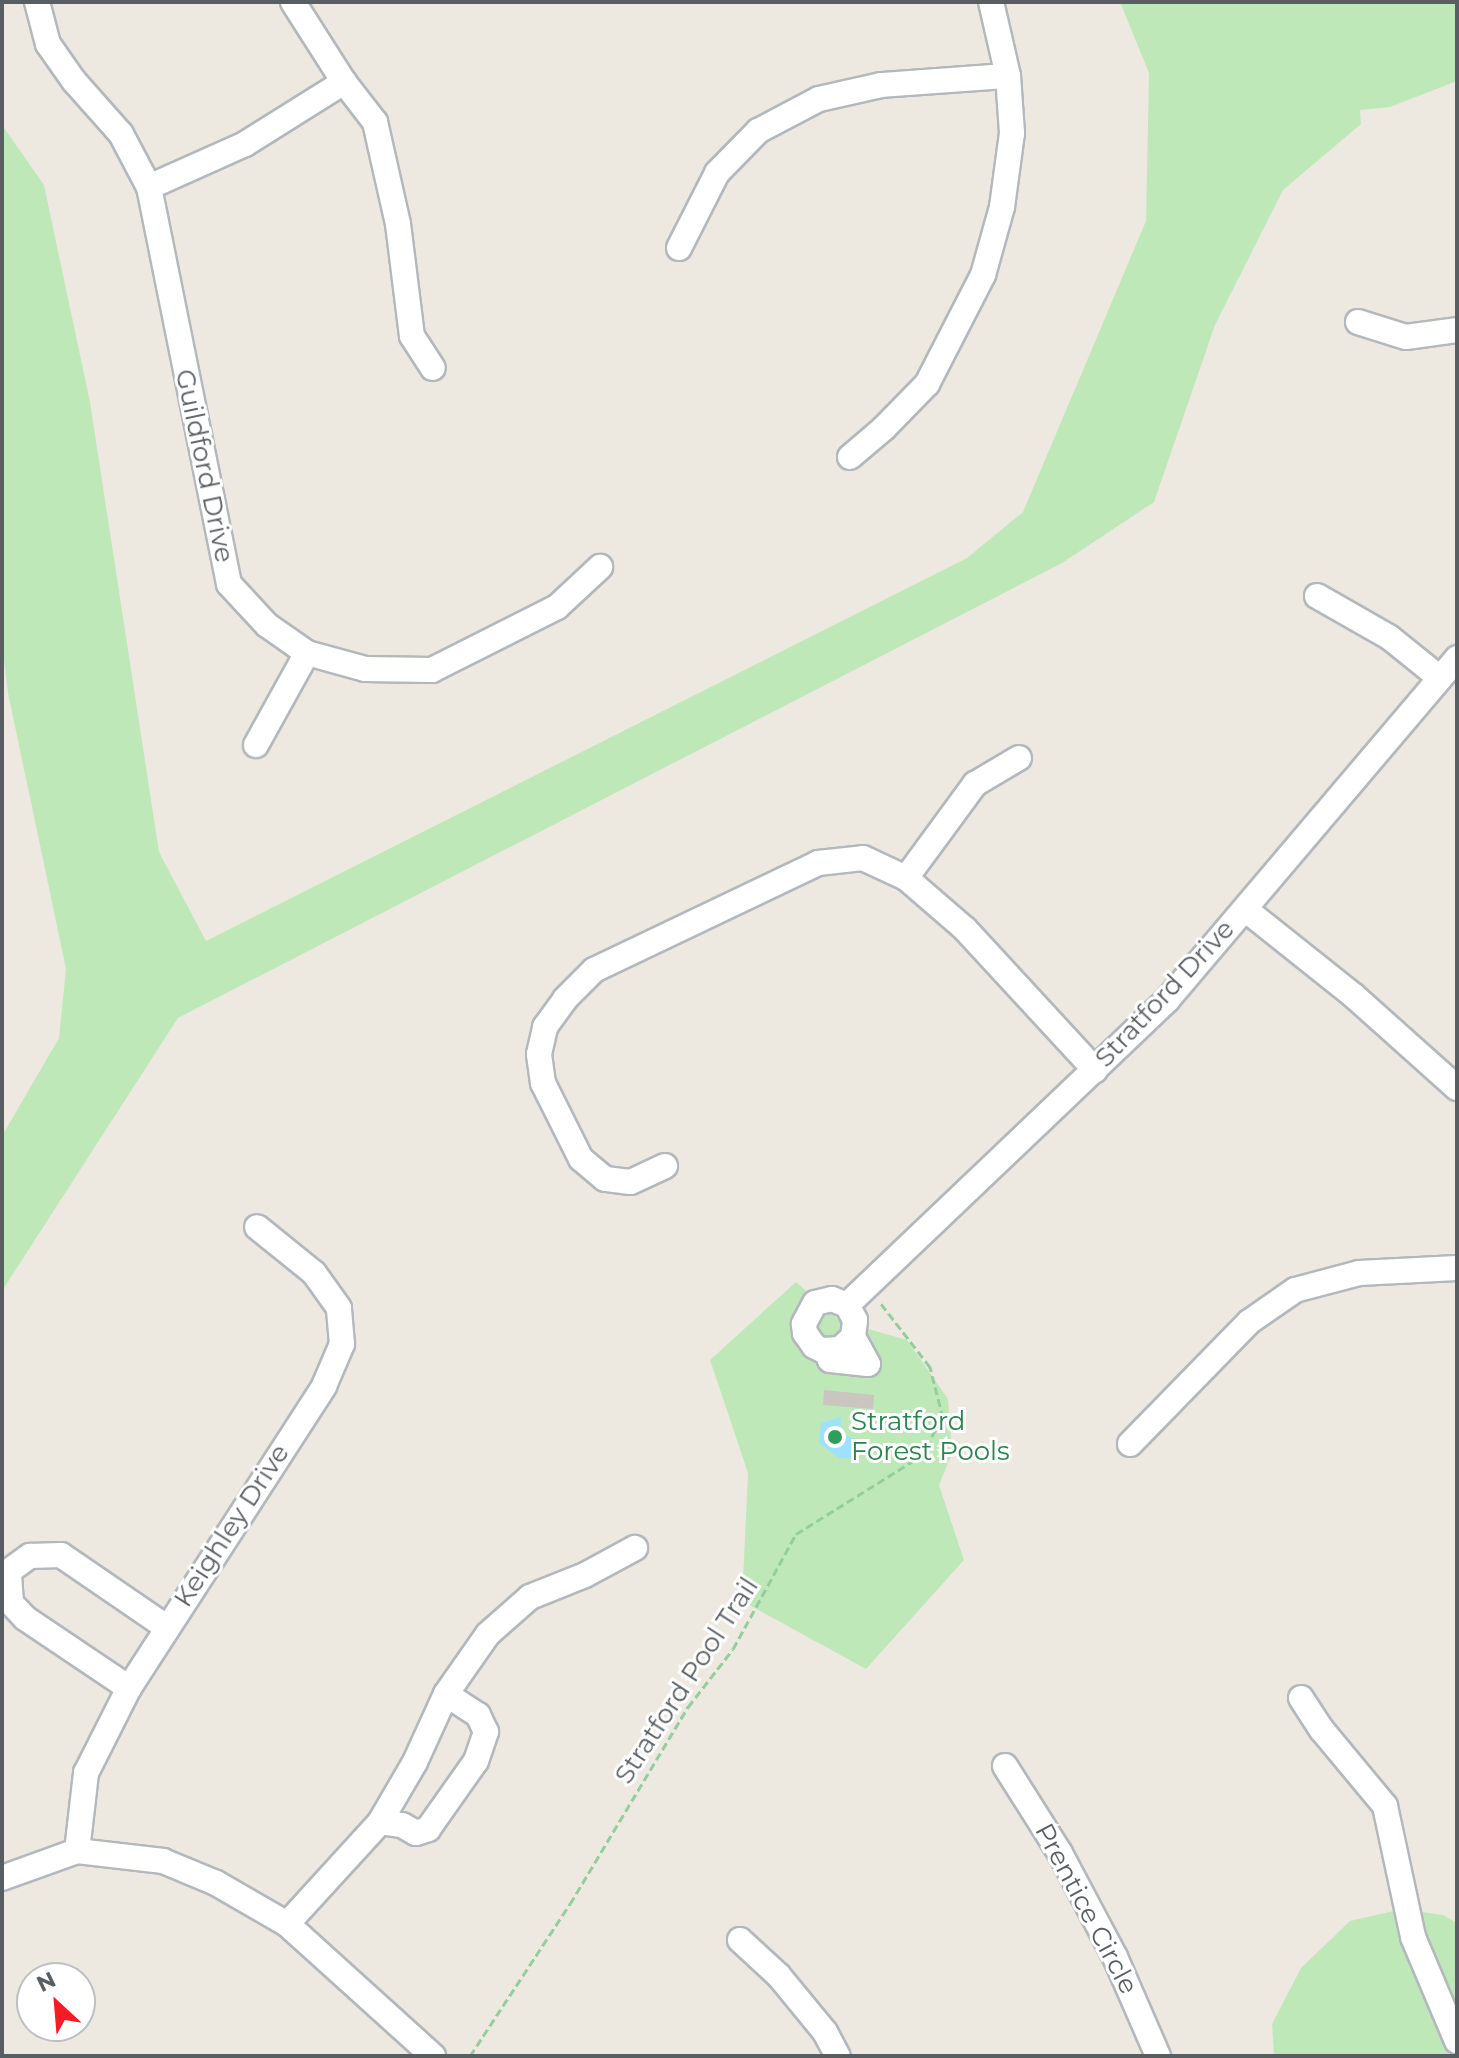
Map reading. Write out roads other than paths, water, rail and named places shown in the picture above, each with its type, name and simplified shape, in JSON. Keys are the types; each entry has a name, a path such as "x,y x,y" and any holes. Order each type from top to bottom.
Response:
{"street":[{"name":"Guildford Drive","path":"37,2 48,44 74,81 121,134 149,187 214,525 229,584 267,625 307,653 365,669 432,670 557,607 600,567"},
{"path":"293,2 344,82 375,122 398,224 412,336 433,368"},
{"path":"850,457 927,384 983,275 1002,207 1012,133 1008,76 991,2"},
{"path":"679,248 717,173 758,131 819,99 866,89 1008,76"},
{"path":"149,187 245,144 344,82"},
{"path":"1358,322 1406,337 1457,330"},
{"path":"1317,596 1389,637 1440,678"},
{"path":"256,745 307,653"},
{"name":"Stratford Drive","path":"847,1305 1168,999 1457,658"},
{"path":"906,878 975,784 1019,758"},
{"path":"665,1166 630,1182 605,1179 581,1159 543,1083 539,1054 545,1027 565,999 594,970 818,863 863,858 906,878 965,929 1095,1070"},
{"path":"1245,909 1354,996 1457,1088"},
{"name":"Keighley Drive","path":"77,1851 86,1773 129,1688 324,1386 342,1344 339,1308 314,1273 257,1227"},
{"path":"1130,1444 1249,1322 1295,1290 1359,1273 1457,1268"},
{"path":"823,1299 847,1305 855,1320 853,1337 847,1344 831,1351 822,1350 808,1340 805,1316 823,1299"},
{"path":"287,1924 380,1822 415,1762 446,1694 488,1634 530,1597 585,1575 635,1548"},
{"path":"129,1688 25,1618 11,1603 9,1571 30,1556 61,1555 166,1627"},
{"path":"380,1822 402,1825 416,1833 428,1829 476,1761 486,1732 478,1715 446,1694"},
{"path":"1301,1698 1322,1730 1385,1806 1413,1937 1457,2041"},
{"name":"Prentice Circle","path":"1005,1766 1060,1853 1108,1944 1158,2056"},
{"path":"2,1878 77,1851 163,1861 216,1883 287,1924 433,2056"},
{"path":"740,1940 779,1976 825,2032 838,2056"}],"water":[{"name":"Stratford Forest Pools","path":"841,1417 840,1433 860,1441 857,1459 839,1458 819,1443 821,1423"}],"place":[{"name":"Stratford Forest Pools","path":"835,1437"}]}
